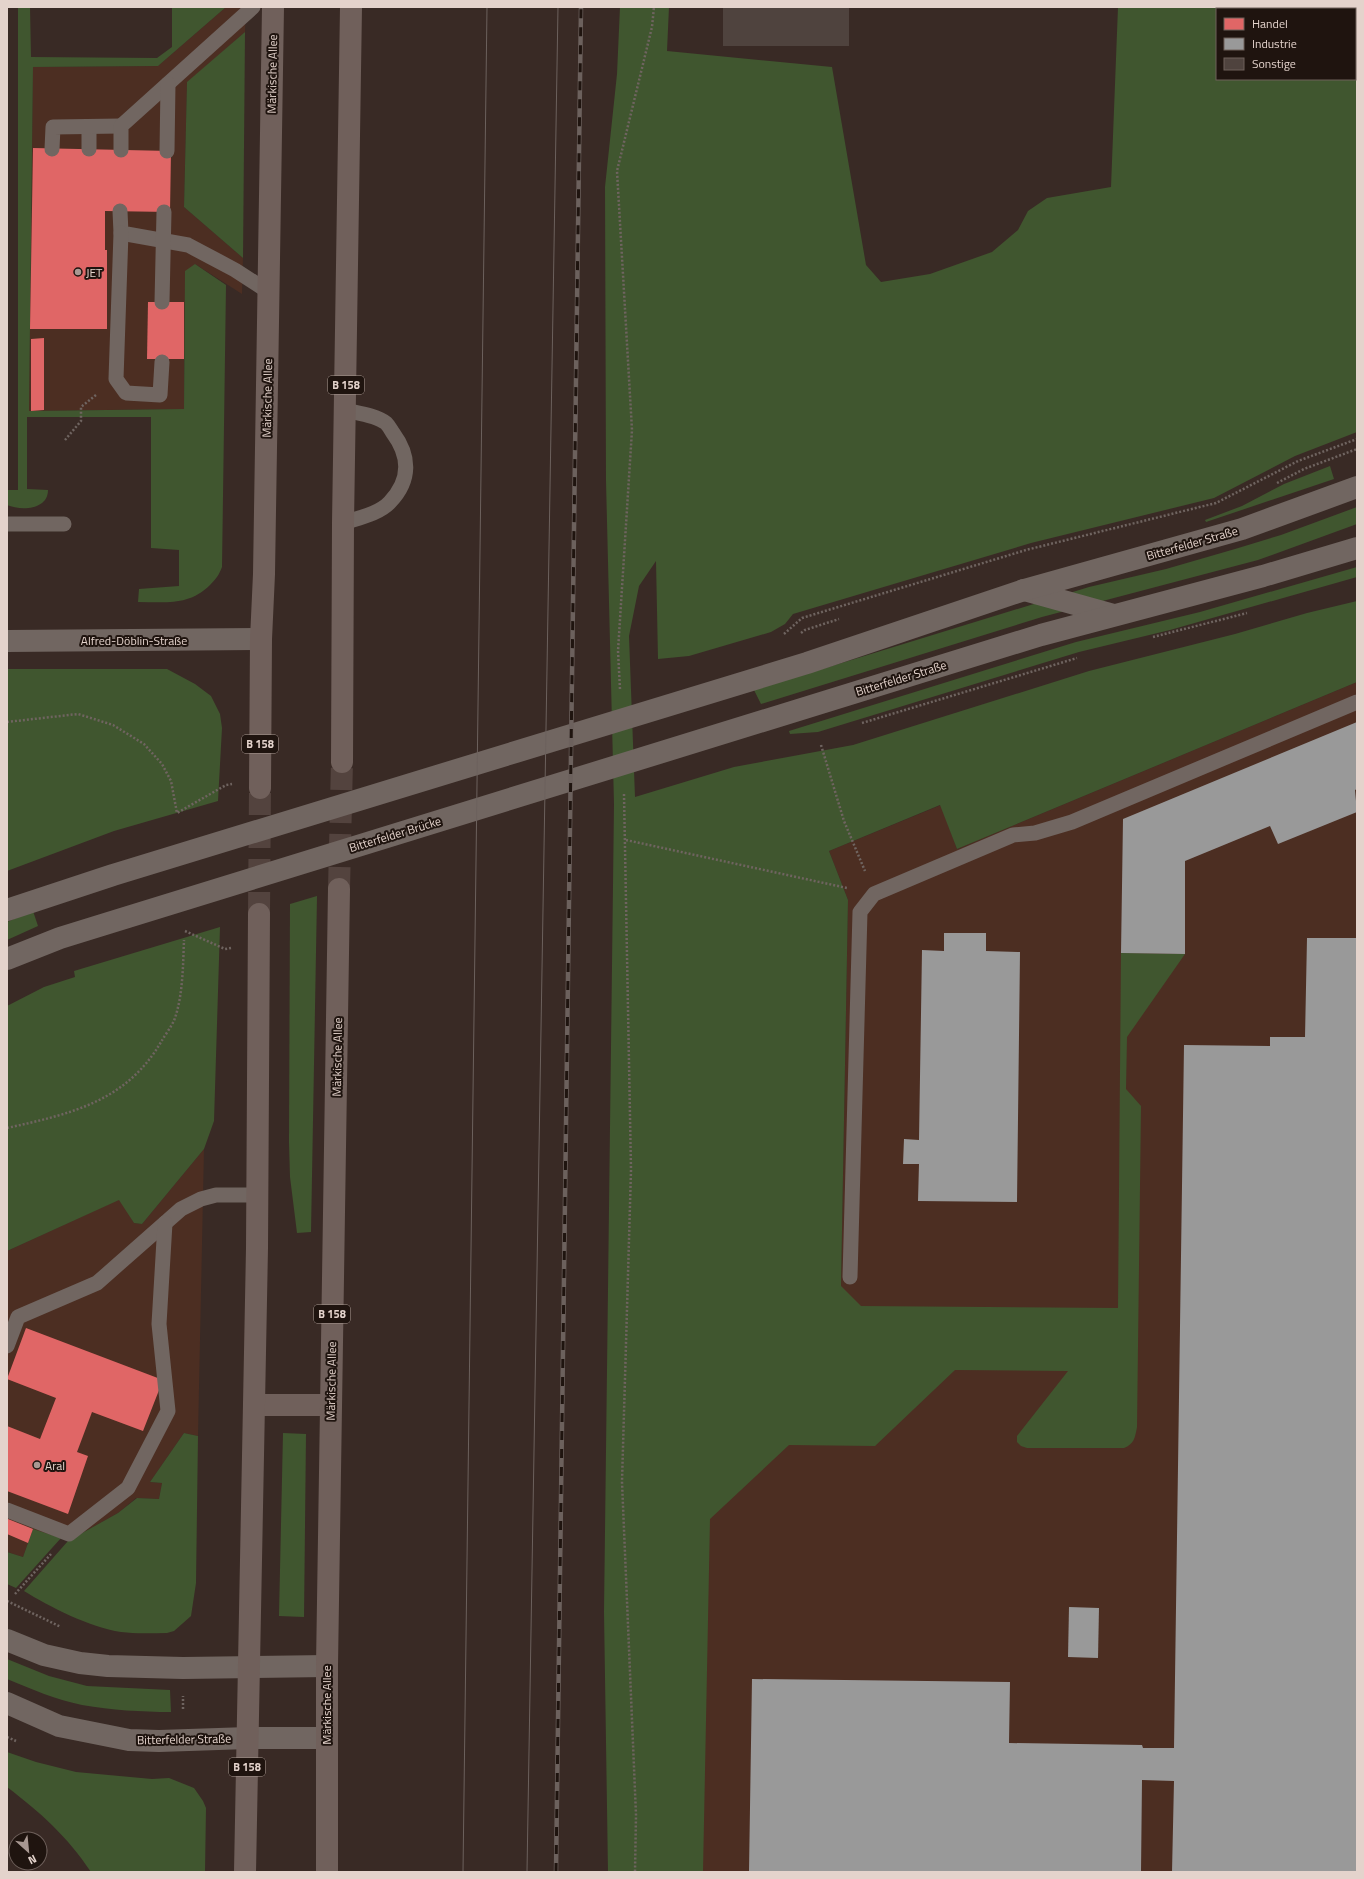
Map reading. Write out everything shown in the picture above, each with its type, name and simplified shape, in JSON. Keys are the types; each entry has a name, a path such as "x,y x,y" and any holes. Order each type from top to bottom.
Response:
{"main road":[{"name":"Märkische Allee","path":"260,784 261,639 264,574 274,7"},
{"name":"B 158","path":"342,762 343,523 351,7"},
{"name":"Bitterfelder Straße","path":"7,910 113,875 807,663 1024,590 1242,529 1357,487"},
{"name":"Bitterfelder Straße","path":"688,743 1041,635 1264,576 1357,548"},
{"path":"1024,590 1114,615"},
{"name":"Alfred-Döblin-Straße","path":"7,641 261,639"},
{"name":"Bitterfelder Brücke","path":"7,959 60,938 688,743"},
{"name":"Märkische Allee","path":"326,1872 326,1738 339,889"},
{"name":"B 158","path":"246,1872 257,1195 259,914"},
{"path":"254,1405 331,1404"},
{"path":"7,1640 44,1655 80,1663 183,1668 327,1666"},
{"name":"Bitterfelder Straße","path":"7,1703 59,1726 129,1740 160,1741 248,1738 326,1738"}],"lane":[{"path":"52,148 53,127 121,126 253,7"},
{"path":"167,151 168,84"},
{"path":"121,126 121,150"},
{"path":"89,127 89,149"},
{"path":"120,211 116,379 126,392 160,395 162,362"},
{"path":"162,302 164,212"},
{"path":"120,233 188,245 235,270 269,292"},
{"path":"343,523 370,514 390,502 404,482 407,462 398,440 386,423 377,418 345,410"},
{"path":"7,524 64,524"},
{"path":"850,1277 860,912 874,894 1013,835 1035,833 1072,822 1357,702"},
{"path":"7,1346 18,1317 97,1283 181,1209 201,1199 216,1196 257,1195"},
{"path":"7,1510 69,1534 128,1488 168,1411 159,1324 165,1223"}],"path":[{"path":"620,690 618,651 632,430 617,171 652,27 654,7"},
{"path":"65,440 81,421 81,407"},
{"path":"784,634 802,618 1026,550 1216,503 1298,461 1357,439"},
{"path":"1148,639 1251,611"},
{"path":"909,709 1080,657"},
{"path":"7,722 78,714 113,725 144,744 162,764 171,781 177,813 226,785 260,784"},
{"path":"821,745 844,821 874,894"},
{"path":"624,793 631,1170 622,1482 636,1815 636,1872"},
{"path":"626,840 874,894"},
{"path":"185,931 225,949 259,947"},
{"path":"7,1128 49,1119 100,1101 131,1080 152,1058 174,1019 181,988 184,940"},
{"path":"15,1594 69,1534"},
{"path":"7,1600 62,1628"},
{"path":"182,1709 183,1692"}],"shaded area":[{"path":"226,7 246,7 245,32 187,83 184,207 243,258 242,294 195,264 184,359 184,409 29,411 33,67 158,66"},
{"path":"1357,682 1357,1872 662,1872 663,1304 841,1286 848,900 829,851 941,805 957,849"},
{"path":"204,1149 198,1436 184,1433 150,1482 162,1483 159,1499 136,1498 118,1513 68,1541 61,1538 28,1543 23,1557 7,1552 7,1251 120,1199 134,1223 142,1224"}],"green space":[{"path":"18,7 30,7 31,57 157,58 172,47 172,7 226,7 158,66 33,67 29,411 184,409 185,271 195,264 226,285 222,567 217,577 210,585 194,597 185,600 168,602 138,602 139,589 179,586 179,550 151,548 151,417 27,417 27,489 48,490 47,497 44,502 33,507 19,508 7,505 7,490 18,490"},
{"path":"620,7 669,7 667,51 832,67 866,265 881,282 930,274 992,252 1018,230 1028,211 1047,198 1111,187 1118,7 1357,7 1357,432 1295,456 1214,498 1031,543 793,614 785,624 771,632 689,656 658,659 656,561 639,586 629,636 635,797 734,767 853,745 1089,671 1357,601 1357,682 957,849 940,805 829,851 848,900 841,1286 861,1306 1118,1308 1121,953 1185,954 1127,1037 1126,1089 1141,1106 1137,1427 1134,1440 1130,1445 1124,1448 1027,1448 1021,1446 1017,1442 1017,1436 1068,1371 955,1370 875,1446 789,1445 710,1519 703,1872 608,1872 604,1612 614,804 606,481 605,187 617,74"},
{"path":"245,32 243,258 184,207 187,82"},
{"path":"1330,466 1334,479 1206,522 1205,520 1242,506 1284,484"},
{"path":"1357,507 1357,524 1258,560 1042,617 761,704 754,690 1089,587 1166,569 1235,549 1281,535"},
{"path":"1357,567 1357,577 1170,630 1079,652 818,732 790,734 789,731 1076,642 1200,612"},
{"path":"7,669 167,669 195,684 211,696 220,714 222,728 218,801 114,831 7,871"},
{"path":"317,896 311,1232 297,1233 290,1177 289,1142 290,904"},
{"path":"33,911 38,926 7,940 7,922"},
{"path":"220,927 214,1121 204,1149 142,1224 134,1223 119,1200 7,1251 7,1006 44,987 75,977 74,971"},
{"path":"184,1433 198,1436 196,1583 191,1616 174,1631 167,1633 121,1632 96,1626 70,1616 24,1591 68,1541 118,1513 137,1498 159,1499 162,1483 150,1482"},
{"path":"283,1433 306,1434 304,1617 279,1616"},
{"path":"33,1529 61,1538 16,1588 7,1584 7,1552 23,1557"},
{"path":"7,1659 49,1676 87,1686 170,1690 171,1712 104,1708 82,1705 54,1697 7,1679"},
{"path":"7,1752 36,1762 76,1772 152,1779 169,1778 194,1788 206,1808 205,1872 91,1872 63,1836 31,1806 7,1787"}],"building: Handel":[{"path":"33,148 171,151 170,212 105,211 105,250 107,250 107,329 30,329"},
{"path":"148,302 184,302 184,359 147,359"},
{"path":"44,338 44,410 31,411 31,339"},
{"path":"26,1328 163,1380 143,1431 92,1412 77,1452 88,1456 68,1514 7,1491 7,1426 40,1439 56,1398 7,1379"},
{"path":"8,1519 33,1529 28,1543 7,1534"}],"building: Industrie":[{"path":"1357,722 1357,789 1355,790 1357,812 1278,844 1270,826 1185,861 1185,954 1121,953 1123,819"},
{"path":"944,933 986,933 986,951 1020,952 1017,1202 918,1201 919,1164 903,1164 904,1139 919,1140 922,950 944,951"},
{"path":"1307,938 1357,938 1357,1872 1172,1872 1174,1781 1142,1780 1141,1872 749,1872 752,1679 1010,1682 1009,1743 1142,1745 1143,1748 1174,1748 1184,1045 1270,1046 1270,1037 1305,1037"},
{"path":"1069,1607 1099,1608 1098,1658 1068,1657"}],"building: Sonstige":[{"path":"723,7 849,7 849,46 723,46"}],"tunnel":[{"path":"339,889 342,762"},
{"path":"259,914 260,788"}],"tram line":[{"path":"463,1872 487,7"},
{"path":"527,1872 558,7"}],"railway":[{"path":"556,1872 581,7"}],"place":[{"name":"JET","path":"78,272"},
{"name":"Aral","path":"37,1465"}]}
